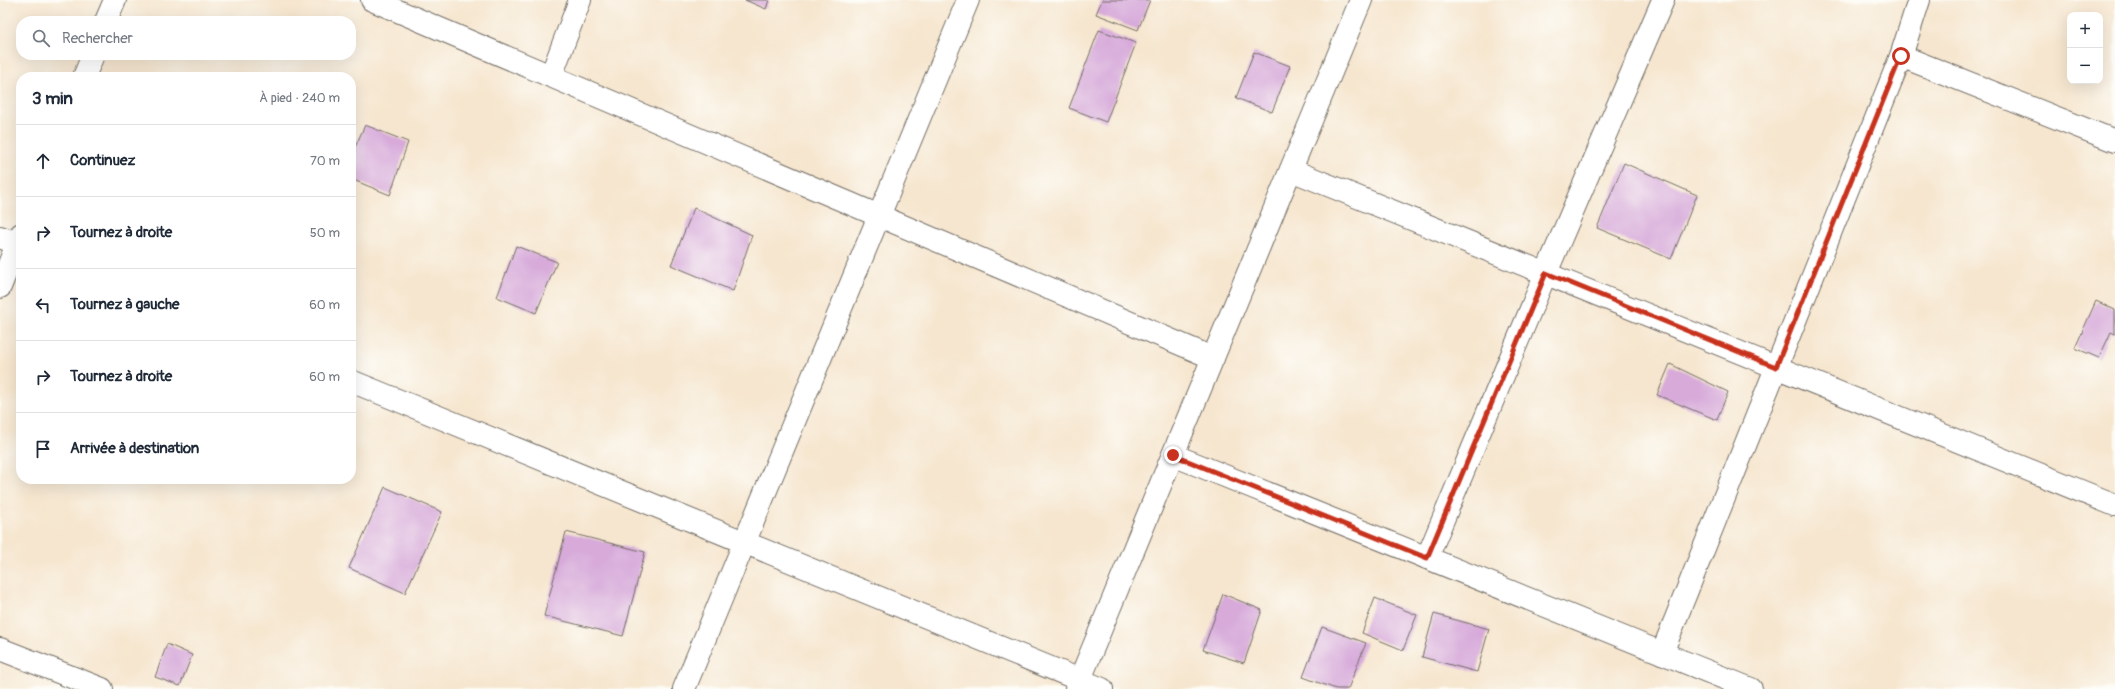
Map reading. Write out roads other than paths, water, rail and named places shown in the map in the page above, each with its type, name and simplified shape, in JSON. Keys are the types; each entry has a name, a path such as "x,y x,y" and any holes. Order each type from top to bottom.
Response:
{"street":[{"path":"108,16 115,0"},
{"path":"372,0 1213,358"},
{"path":"551,76 580,0"},
{"path":"684,689 968,0"},
{"path":"1078,685 1361,0"},
{"path":"1427,558 1546,273 1663,0"},
{"path":"1662,653 1901,56 1920,0"},
{"path":"1901,56 2115,141"},
{"path":"86,72 91,60"},
{"path":"1291,170 2115,504"},
{"path":"0,287 15,240"},
{"path":"356,383 744,542 1078,685 1102,689"},
{"path":"1173,455 1751,689"},
{"path":"0,649 102,689"}]}
